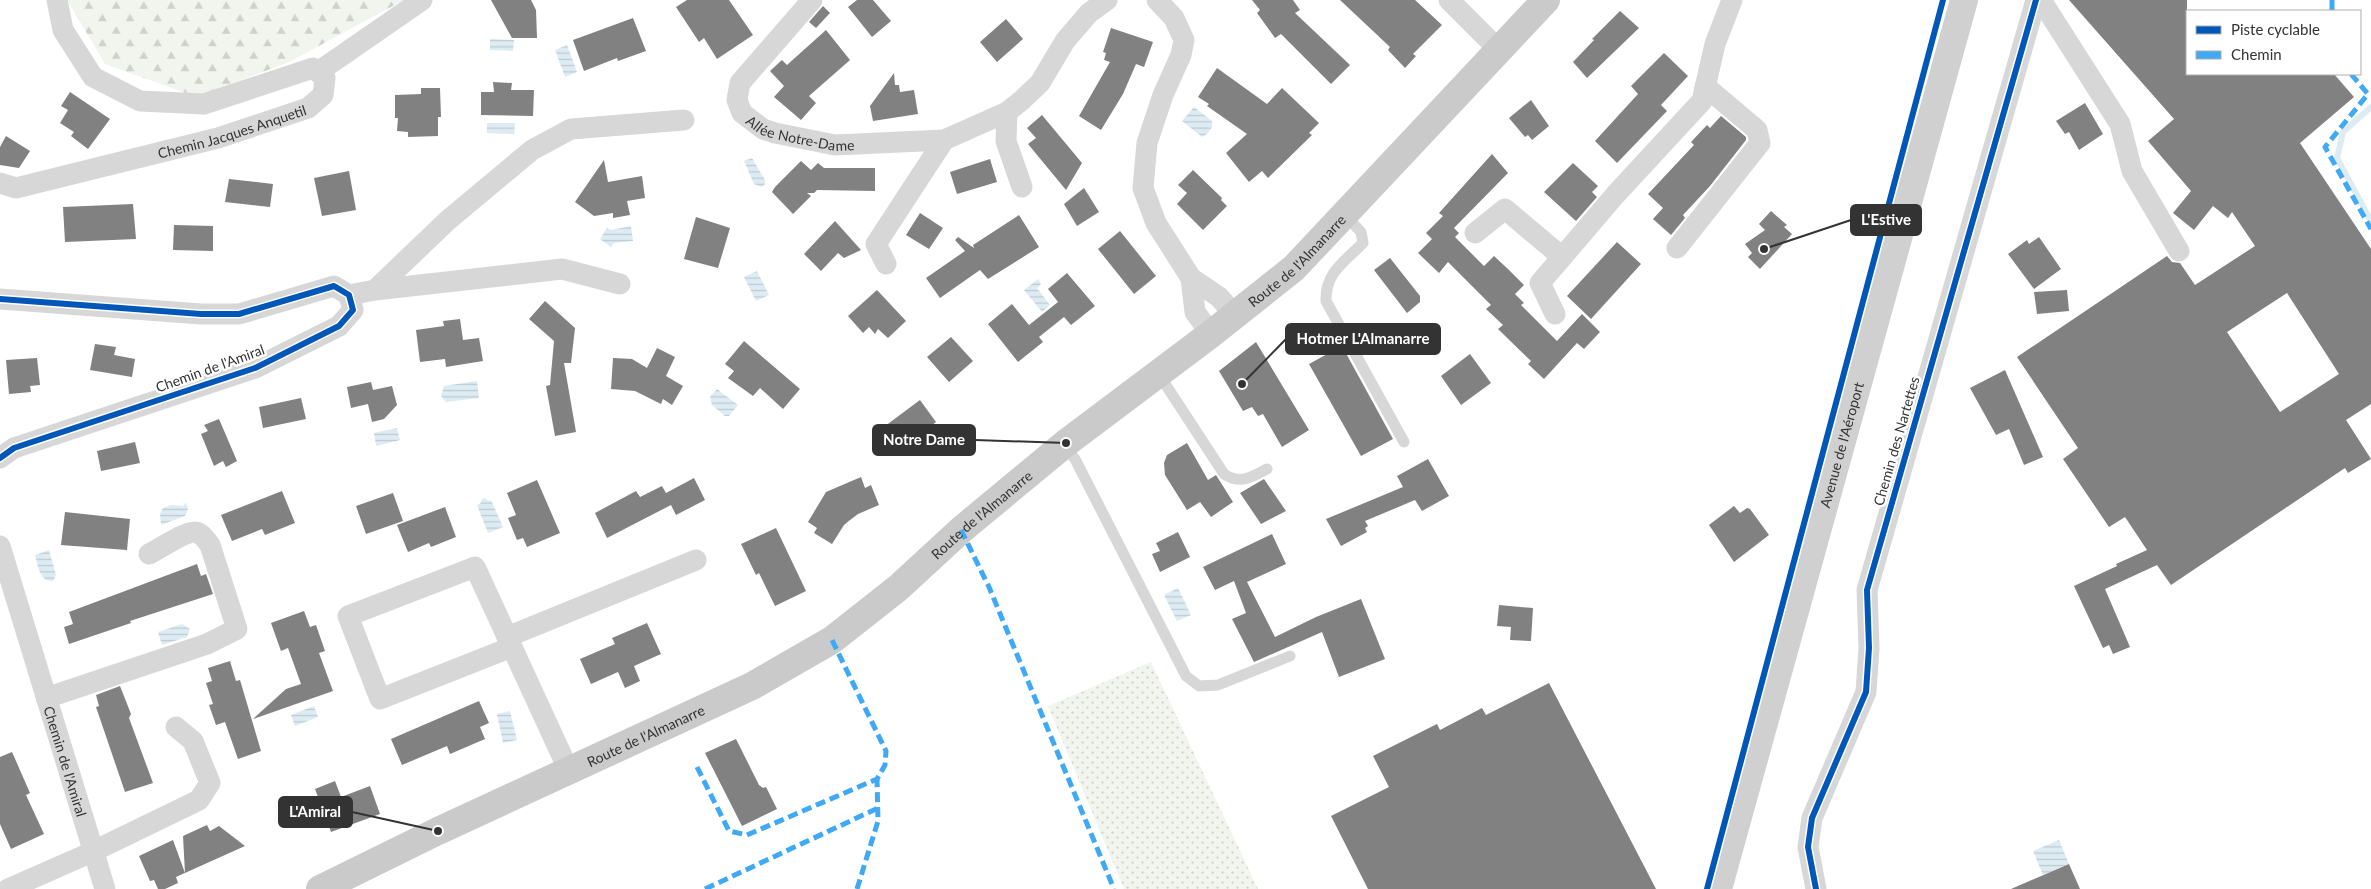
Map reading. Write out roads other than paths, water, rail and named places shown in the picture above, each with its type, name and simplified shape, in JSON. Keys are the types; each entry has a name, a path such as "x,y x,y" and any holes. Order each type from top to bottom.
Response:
{"main road":[{"name":"Route de l'Almanarre","path":"320,889 431,835 752,686 832,640 898,588 961,530 1063,445 1294,268 1546,0"},
{"name":"Avenue de l'Aéroport","path":"1718,889 1964,0"}],"street":[{"path":"57,0 63,30 93,77 140,101 204,104 313,68 318,72 422,0"},
{"name":"Allée Notre-Dame","path":"812,0 740,83 737,90 737,100 742,113 763,129 774,134 835,145 944,140 1007,112 1040,83 1065,41 1089,13 1107,0"},
{"path":"1157,0 1174,18 1184,40 1181,55 1163,96 1147,143 1143,188 1156,223 1191,278 1219,297 1235,315"},
{"path":"1449,0 1500,50"},
{"path":"1554,314 1540,283 1616,194 1702,101 1715,44 1732,0"},
{"name":"Chemin des Nartettes","path":"1816,889 1808,847 1812,818 1866,692 1869,648 1867,590 2036,0"},
{"path":"2041,0 2120,124 2132,171 2179,251"},
{"name":"Chemin Jacques Anquetil","path":"0,183 16,188 218,138 308,108 323,95 325,78 318,72"},
{"path":"1677,248 1760,143 1758,130 1705,86"},
{"path":"1007,112 1006,141 1022,187"},
{"path":"375,290 447,221 532,150 571,129 684,120"},
{"path":"886,264 876,244 944,140"},
{"path":"1475,233 1505,209 1562,257"},
{"path":"0,299 201,314 239,314 334,286 348,294 562,269 620,284"},
{"path":"1191,278 1195,312 1210,334"},
{"name":"Chemin de l'Amiral","path":"0,458 14,448 255,368 340,326 353,310 348,294"},
{"path":"46,698 207,644 237,629 210,545 204,538 196,532 186,533 148,554"},
{"name":"Chemin de l'Amiral","path":"0,546 92,852 105,889"},
{"path":"569,771 510,642 475,568 348,616 380,700 510,642 696,560"},
{"path":"8,889 92,852 199,800 210,783 193,741 176,727"}],"lane":[{"path":"1345,215 1361,232 1363,243 1332,274 1326,287 1326,301 1404,442"},
{"path":"1158,373 1224,474 1233,480 1243,481 1267,469"},
{"path":"1063,445 1075,460 1186,676 1199,686 1218,685 1290,656"}],"waterway":[{"path":"2371,107 2343,132 2337,158 2371,221"}],"place":[{"name":"L'Estive","path":"1764,249"},
{"name":"Hotmer L'Almanarre","path":"1242,384"},
{"name":"Notre Dame","path":"1066,443"},
{"name":"L'Amiral","path":"438,831"}]}
